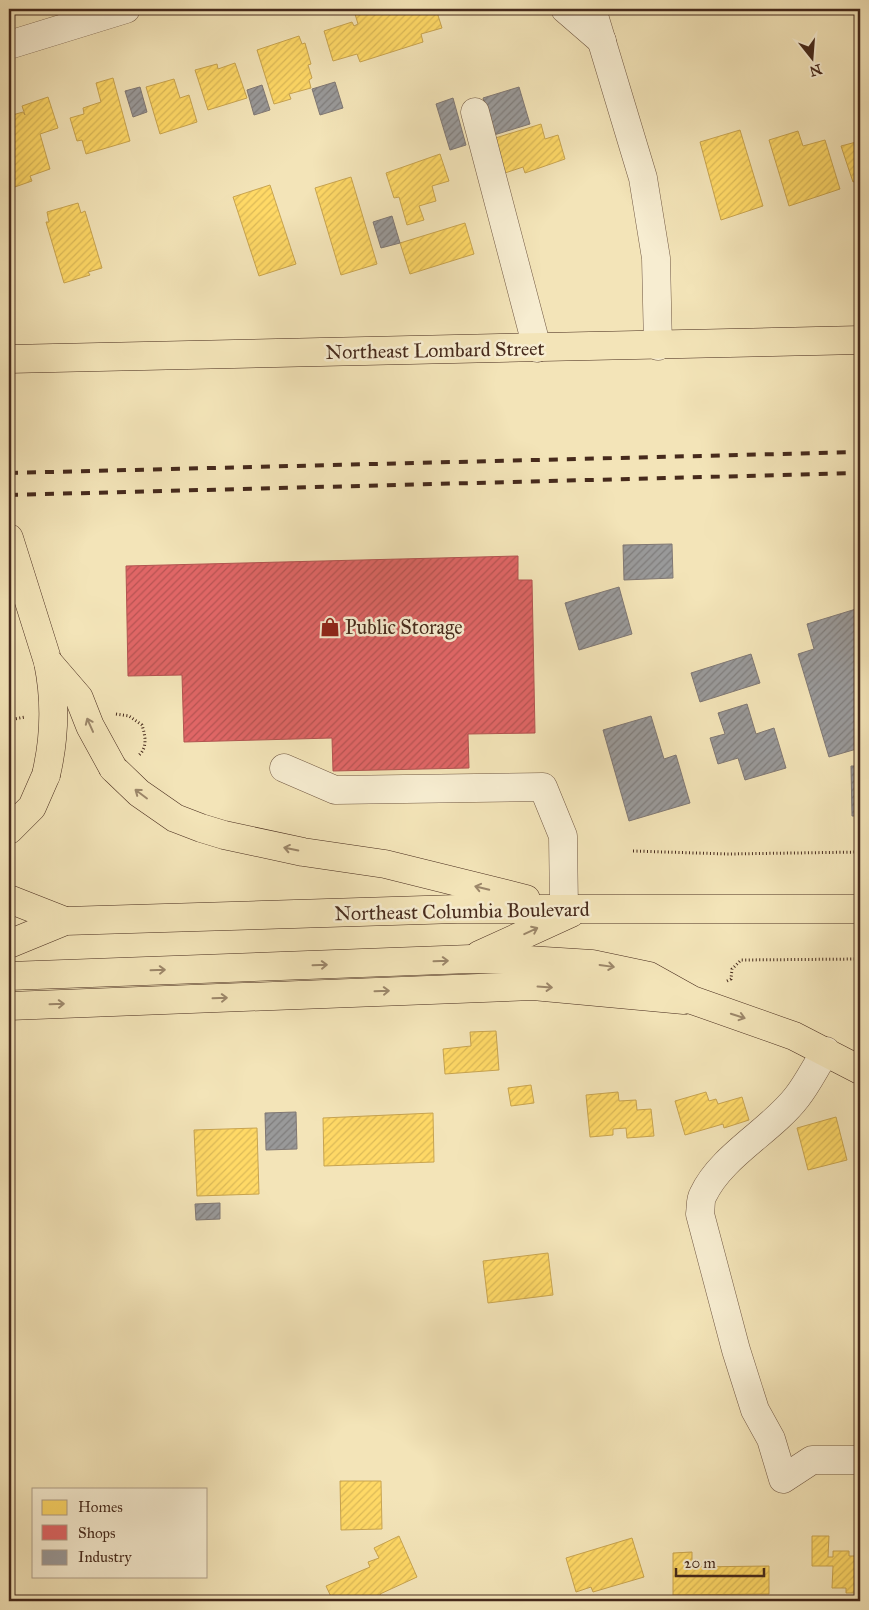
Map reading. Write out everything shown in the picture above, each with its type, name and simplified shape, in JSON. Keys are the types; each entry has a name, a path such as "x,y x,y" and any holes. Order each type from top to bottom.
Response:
{"main road":[{"name":"Northeast Lombard Street","path":"9,359 860,340"},
{"path":"9,538 48,662 54,690 55,714 52,751 46,775 32,807 9,830"},
{"path":"48,662 79,698 90,726 114,768 139,793 175,818 224,835 339,858 385,864 573,908"},
{"name":"Northeast Columbia Boulevard","path":"9,900 65,921"},
{"path":"471,959 573,908"},
{"name":"Northeast Columbia Boulevard","path":"9,944 65,921 573,908 860,908"},
{"path":"9,976 471,959 528,960 619,968 649,976 692,1000 785,1032 826,1051 860,1070"},
{"path":"9,1006 533,986 692,1000"}],"street":[{"path":"9,45 126,9"},
{"path":"565,9 602,41"},
{"path":"592,9 643,178 652,220 656,258 658,346"},
{"path":"475,112 537,348"},
{"path":"284,768 335,790 543,787 563,836 573,908"},
{"path":"826,1051 798,1097 776,1120 730,1160 711,1182 702,1196 700,1214 736,1350 755,1410 771,1439 783,1479 812,1460 860,1460"}],"path":[{"path":"115,714 129,716 142,725 146,738 142,752"},
{"path":"634,851 728,854 860,852"},
{"path":"725,982 731,979 732,969 741,960 860,959"}],"building: Homes":[{"path":"372,9 436,9 442,28 421,34 423,42 360,62 357,54 333,61 324,31 352,22 354,26 358,24 355,14"},
{"path":"299,36 302,44 305,43 311,64 308,65 312,78 309,80 311,88 289,94 291,99 274,104 257,50"},
{"path":"235,63 247,98 208,110 195,70 217,64 218,69"},
{"path":"113,78 130,141 86,154 82,140 77,141 70,118 84,114 83,108 101,102 96,83"},
{"path":"174,79 180,98 189,95 197,122 160,134 146,87"},
{"path":"48,97 58,128 40,134 50,169 30,176 32,181 9,189 9,116 23,112 25,115 22,106"},
{"path":"541,124 545,139 558,135 565,159 525,173 523,167 502,174 492,139"},
{"path":"740,130 763,206 721,220 700,142"},
{"path":"798,131 803,146 825,140 840,189 789,206 769,140"},
{"path":"860,141 860,179 853,182 841,146"},
{"path":"440,154 449,181 432,186 436,201 419,206 424,220 407,225 399,197 394,198 386,173"},
{"path":"351,177 377,264 341,275 315,188"},
{"path":"270,185 296,264 259,276 233,197"},
{"path":"78,203 81,213 85,211 102,268 88,272 90,275 64,283 46,222 49,222 47,212"},
{"path":"465,223 474,254 410,274 400,243"},
{"path":"496,1031 499,1070 445,1074 443,1049 471,1046 470,1032"},
{"path":"531,1085 534,1103 511,1106 508,1088"},
{"path":"618,1092 619,1101 636,1100 637,1110 651,1109 654,1136 627,1138 626,1128 613,1129 613,1135 590,1137 586,1095"},
{"path":"706,1092 709,1101 716,1099 718,1104 742,1097 749,1120 724,1128 723,1124 685,1135 675,1101"},
{"path":"433,1113 434,1162 324,1166 323,1118"},
{"path":"836,1117 847,1160 808,1170 797,1128"},
{"path":"257,1128 259,1194 197,1196 194,1130"},
{"path":"548,1253 553,1295 488,1303 483,1261"},
{"path":"340,1481 381,1481 382,1529 341,1530"},
{"path":"399,1536 417,1577 380,1594 383,1601 333,1601 326,1586 370,1567 368,1562 379,1558 374,1548"},
{"path":"812,1536 829,1536 828,1557 833,1557 833,1551 849,1551 849,1556 860,1556 860,1588 856,1588 857,1593 846,1593 846,1588 832,1588 833,1566 812,1566"},
{"path":"632,1538 644,1577 593,1592 591,1587 576,1592 566,1558"},
{"path":"692,1552 692,1567 769,1566 769,1594 673,1595 673,1553"}],"building: Shops":[{"name":"Public Storage","path":"518,556 518,580 532,580 535,733 468,734 469,768 333,771 332,738 184,742 182,675 128,676 126,566"}],"building: Industry":[{"path":"335,82 343,108 320,115 312,89"},
{"path":"262,85 270,110 254,115 247,90"},
{"path":"140,87 147,112 133,117 125,91"},
{"path":"519,87 530,124 494,135 483,98"},
{"path":"453,98 466,145 450,150 436,104"},
{"path":"392,216 400,243 381,248 373,222"},
{"path":"672,544 673,578 624,580 623,545"},
{"path":"619,587 632,634 579,650 565,603"},
{"path":"856,609 860,622 860,748 829,757 798,654 814,649 807,624"},
{"path":"751,654 760,683 700,702 691,673"},
{"path":"747,704 756,734 774,728 786,768 745,780 738,758 718,764 710,738 725,734 718,713"},
{"path":"651,716 664,759 676,755 690,803 629,821 603,730"},
{"path":"851,766 860,766 860,816 852,816"},
{"path":"296,1112 297,1149 266,1150 265,1113"},
{"path":"220,1203 220,1219 196,1220 195,1204"}],"railway":[{"path":"9,473 860,452"},
{"path":"9,495 860,473"}],"place":[{"name":"Public Storage","path":"330,627"}]}
